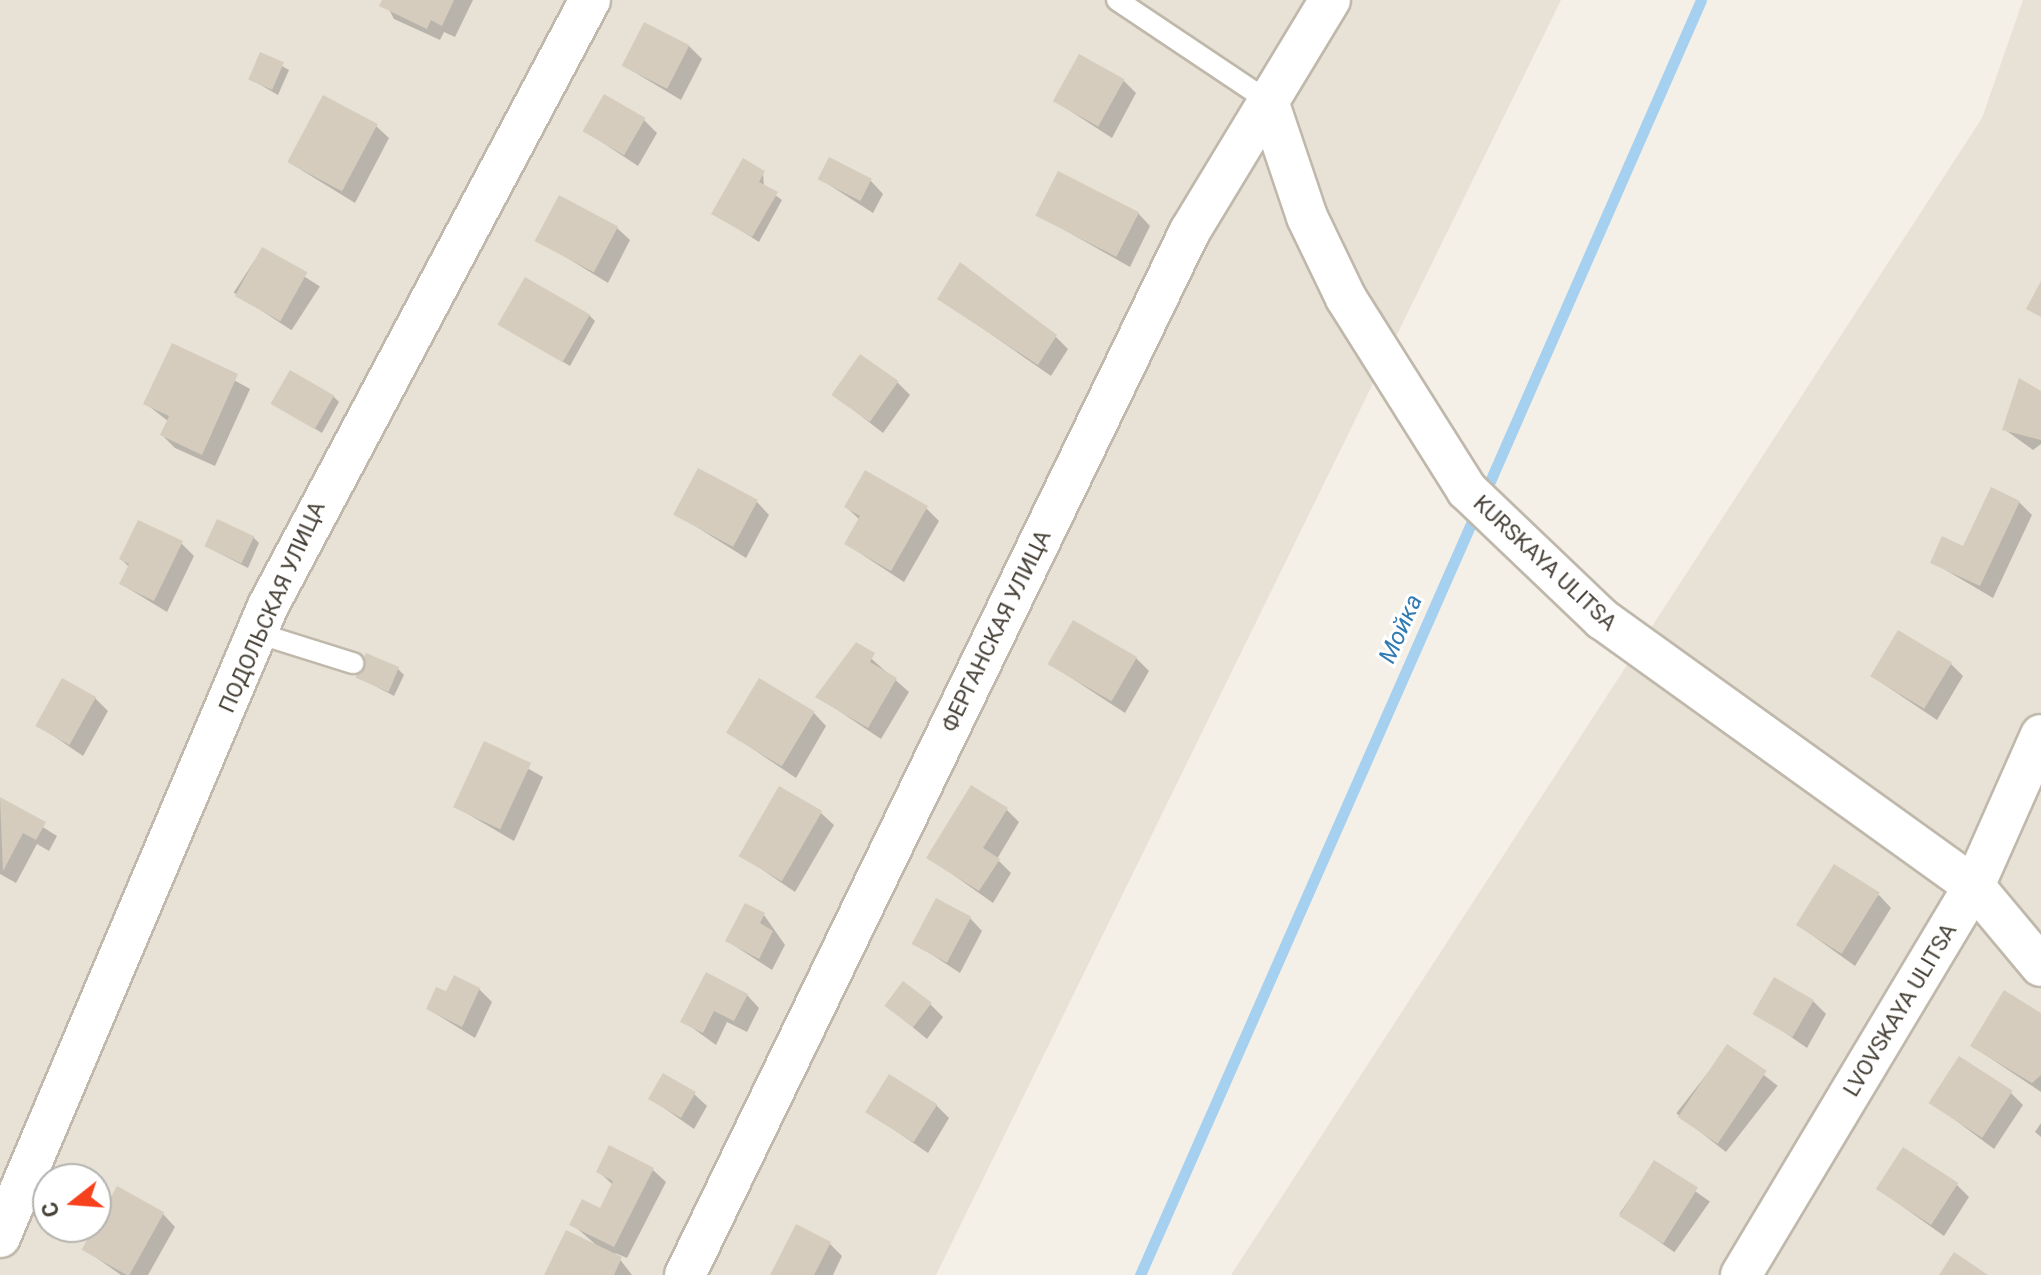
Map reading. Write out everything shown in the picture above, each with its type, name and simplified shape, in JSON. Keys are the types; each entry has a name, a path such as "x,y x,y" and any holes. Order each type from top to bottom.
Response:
{"street":[{"name":"ПОДОЛЬСКАЯ УЛИЦА","path":"0,1237 257,633 327,484 590,0"},
{"name":"ФЕРГАНСКАЯ УЛИЦА","path":"685,1275 1190,231 1330,0"},
{"name":"KURSKAYA ULITSA","path":"1268,101 1307,217 1346,298 1467,490 1602,619 1974,886 2041,966"},
{"name":"LVOVSKAYA ULITSA","path":"1741,1275 1974,886 2041,735"}],"lane":[{"path":"1117,0 1268,101"},
{"path":"257,633 353,663"}],"shaded area":[{"path":"0,0 1561,0 936,1275 0,1275"},
{"path":"2023,0 2041,0 2041,1275 1231,1275 1982,118"}],"building":[{"path":"382,0 454,0 442,26 431,20 427,29 379,6"},
{"path":"644,22 689,45 667,89 622,66"},
{"path":"260,52 284,62 272,90 248,80"},
{"path":"1079,54 1124,79 1098,126 1053,101"},
{"path":"604,94 646,118 624,155 582,131"},
{"path":"323,95 378,124 342,191 287,162"},
{"path":"829,157 872,179 860,201 818,179"},
{"path":"743,158 765,171 759,182 778,192 752,237 711,214"},
{"path":"1058,171 1139,212 1116,257 1035,216"},
{"path":"559,195 618,226 594,272 535,241"},
{"path":"262,247 307,272 280,321 235,296"},
{"path":"960,262 1057,335 1038,365 937,299"},
{"path":"525,277 590,314 562,362 498,325"},
{"path":"2041,281 2041,317 2026,309"},
{"path":"172,343 238,374 202,455 160,435 169,416 143,404"},
{"path":"860,354 899,381 870,422 831,395"},
{"path":"290,370 334,396 315,429 270,404"},
{"path":"2019,378 2041,391 2041,440 2002,430"},
{"path":"698,468 758,500 733,547 673,515"},
{"path":"865,470 928,506 891,571 844,544 860,516 844,507"},
{"path":"1991,487 2020,501 1980,586 1930,563 1942,536 1963,546"},
{"path":"217,519 254,536 241,564 204,546"},
{"path":"138,520 183,541 154,601 119,584 129,564 119,559"},
{"path":"1073,620 1137,657 1112,701 1048,664"},
{"path":"1898,630 1952,662 1924,709 1870,676"},
{"path":"856,642 875,653 870,662 897,678 868,728 815,697"},
{"path":"366,653 399,667 389,692 355,678"},
{"path":"62,678 96,697 69,745 35,726"},
{"path":"759,678 815,711 782,766 726,733"},
{"path":"484,741 531,763 500,829 453,807"},
{"path":"971,785 1008,808 983,848 1000,859 979,891 926,858"},
{"path":"779,786 822,811 782,881 738,856"},
{"path":"0,797 46,822 36,840 23,833 3,871"},
{"path":"1834,864 1880,893 1842,954 1796,925"},
{"path":"936,898 971,917 947,963 912,944"},
{"path":"745,903 765,913 760,923 773,931 759,959 725,941"},
{"path":"706,972 748,994 734,1021 714,1011 703,1033 680,1022"},
{"path":"454,975 480,988 462,1027 426,1009 436,987 446,991"},
{"path":"1774,977 1814,1000 1792,1037 1752,1014"},
{"path":"903,981 932,1003 913,1027 884,1006"},
{"path":"2004,990 2041,1013 2041,1075 2032,1083 1970,1046"},
{"path":"1727,1044 1767,1071 1718,1144 1678,1117"},
{"path":"1959,1056 2013,1091 1982,1138 1929,1103"},
{"path":"663,1073 696,1092 681,1118 648,1099"},
{"path":"889,1074 937,1104 913,1142 865,1112"},
{"path":"609,1145 654,1168 614,1247 569,1225 582,1199 600,1208 613,1181 596,1172"},
{"path":"1903,1147 1958,1183 1931,1225 1876,1189"},
{"path":"1654,1160 1698,1188 1663,1244 1619,1216"},
{"path":"117,1186 164,1212 129,1275 82,1250 85,1243 112,1243 112,1195"},
{"path":"796,1224 831,1242 814,1275 770,1275"},
{"path":"566,1230 622,1257 614,1275 544,1275"},
{"path":"1954,1252 1988,1275 1939,1275"}],"waterway":[{"name":"Мойка","path":"1484,495 1701,0"},
{"name":"Мойка","path":"1140,1275 1477,510"}]}
